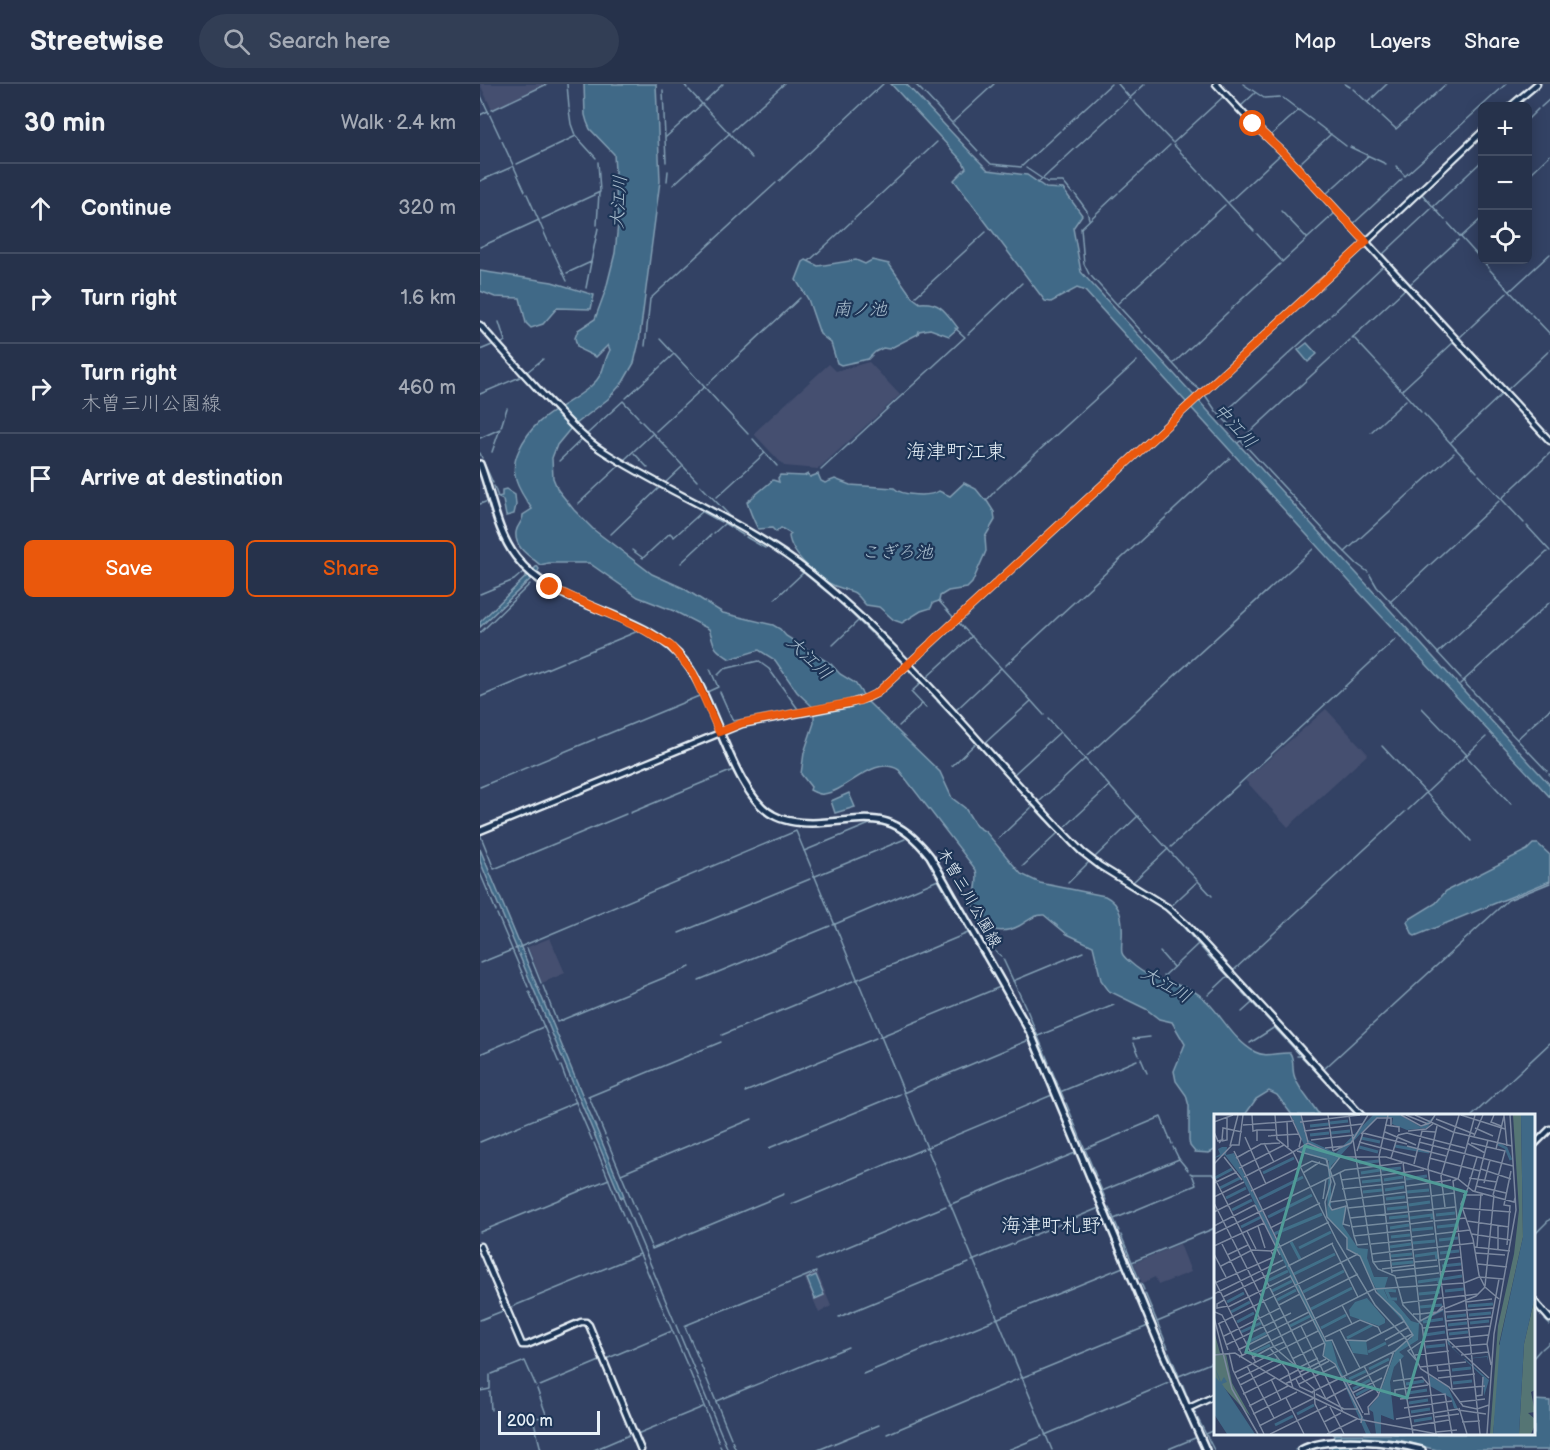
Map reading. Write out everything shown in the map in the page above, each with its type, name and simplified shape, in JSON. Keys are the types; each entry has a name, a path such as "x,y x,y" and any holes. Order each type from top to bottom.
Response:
{"main road":[{"name":"木曽三川公園線","path":"480,464 506,541 516,557 532,575 550,587 644,630 671,646 693,673 719,732 749,790 770,814 797,823 859,818 885,822 909,833 930,856 1031,1034 1186,1409 1206,1450"},
{"path":"1301,1450 1317,1443 1330,1441 1394,1444 1422,1450"}],"street":[{"path":"1216,84 1283,152 1550,441"},
{"path":"1516,102 1537,84"},
{"path":"480,831 742,723 809,712 867,698 882,689 1478,136"},
{"path":"480,325 555,407 603,451 758,538 794,561 838,596 908,664 1082,852 1100,866 1167,907 1186,924 1360,1114"},
{"path":"1535,1143 1550,1129"},
{"path":"480,1246 522,1345 527,1345 581,1322 589,1325 641,1450"},
{"path":"1535,1303 1550,1319"},
{"path":"1186,1409 1214,1396"}],"shaded area":[{"path":"480,84 547,84 492,110"},
{"path":"869,362 900,395 818,469 784,466 755,435 755,432 829,364 836,371"},
{"path":"1326,709 1368,754 1288,827 1245,780"},
{"path":"550,938 565,973 542,983 528,947"},
{"path":"1180,1244 1191,1272 1158,1285 1155,1277 1142,1283 1134,1263"},
{"path":"817,1272 831,1306 819,1313 804,1277"}],"water":[{"name":"大江川","path":"584,84 656,84 660,181 639,342 634,363 623,382 608,399 571,428 557,445 552,458 553,478 558,490 594,530 652,574 683,588 723,613 773,625 855,683 868,702 940,772 952,798 965,808 976,826 986,832 1021,874 1040,883 1111,899 1120,914 1122,952 1125,957 1145,973 1199,995 1215,1010 1237,1038 1255,1052 1268,1055 1290,1053 1297,1083 1318,1114 1291,1114 1277,1095 1269,1091 1256,1099 1246,1114 1214,1114 1214,1150 1209,1153 1195,1152 1189,1141 1189,1106 1186,1095 1176,1081 1174,1071 1185,1044 1172,1022 1159,1019 1146,1009 1109,991 1101,980 1093,946 1067,934 1044,915 1034,917 1019,926 1006,930 993,930 982,924 974,908 976,870 899,770 889,766 880,767 870,770 832,792 820,794 810,790 811,787 801,774 804,753 814,723 814,708 797,692 775,660 759,650 730,659 715,647 709,629 674,611 638,597 589,563 540,565 521,548 516,532 523,515 532,509 516,481 514,466 519,450 533,428 596,381 610,350 608,345 596,357 581,350 575,338 578,330 595,319 606,289 615,253 618,224 614,154 590,129 585,115"},
{"path":"891,84 906,84 988,170 1027,175 1046,188 1063,189 1082,215 1073,228 1081,272 1550,785 1550,797 1358,591 1085,291 1077,288 1051,302 1045,301 954,180 966,168 963,162"},
{"name":"南ノ池","path":"806,260 818,266 856,260 865,264 872,260 889,264 912,297 920,303 938,306 958,328 949,336 930,329 919,331 918,334 889,349 883,348 875,352 868,359 841,365 837,363 831,343 820,334 808,299 796,280"},
{"path":"480,271 552,282 594,295 591,309 557,308 543,324 531,328 526,323 520,298 495,297 480,291"},
{"path":"1307,343 1317,354 1308,362 1298,350"},
{"name":"こぎろ池","path":"808,474 810,477 818,474 821,481 825,483 835,479 850,485 894,488 903,493 916,495 939,491 950,496 964,483 976,489 994,512 995,520 985,537 986,551 972,583 967,588 948,591 940,596 939,601 933,603 931,608 921,611 902,623 894,620 879,607 866,605 855,593 828,583 800,558 791,543 789,536 791,534 781,528 776,532 772,528 758,529 747,502 773,480 779,482 780,475 804,476"},
{"path":"506,489 515,495 516,505 514,514 506,516 503,500 497,497 502,496 502,490"},
{"path":"537,566 539,569 537,573 480,627 480,622"},
{"path":"849,793 855,807 835,813 831,801"},
{"path":"1533,844 1538,844 1550,855 1550,881 1413,935 1408,920 1436,903 1446,891 1527,850"},
{"path":"480,849 619,1183 624,1196 621,1198 480,861"},
{"path":"816,1275 824,1295 815,1299 807,1279"},
{"path":"1535,1400 1550,1401 1550,1450 1437,1450 1399,1440 1355,1438 1352,1450 1331,1450 1334,1435 1535,1435"}],"waterway":[{"path":"492,110 547,84"},
{"path":"567,84 569,108"},
{"path":"684,84 687,88"},
{"path":"705,101 723,84"},
{"path":"732,131 784,84"},
{"path":"779,181 883,84"},
{"path":"915,84 923,92"},
{"path":"953,122 994,84"},
{"path":"1062,129 1111,84"},
{"path":"1118,84 1131,99"},
{"path":"1038,183 1145,84"},
{"path":"1243,84 1264,98 1280,97"},
{"path":"1345,84 1350,87"},
{"path":"1368,102 1387,84"},
{"path":"1382,116 1396,129 1446,84"},
{"path":"1396,166 1405,176 1506,84"},
{"path":"1353,89 1380,114"},
{"path":"663,90 666,162"},
{"path":"689,90 715,118"},
{"path":"1240,107 1255,93"},
{"path":"480,94 500,137"},
{"path":"925,94 978,151"},
{"path":"1173,143 1224,96"},
{"path":"1283,98 1313,121"},
{"path":"1541,107 1550,99"},
{"path":"1134,101 1151,120"},
{"path":"666,137 702,104"},
{"path":"1532,115 1538,109"},
{"path":"569,110 575,135"},
{"path":"1270,136 1299,110"},
{"path":"480,115 488,111"},
{"path":"717,120 752,158"},
{"path":"1153,122 1172,142"},
{"path":"1316,123 1346,146"},
{"path":"981,154 991,164 1021,167 1060,131"},
{"path":"673,185 730,133"},
{"path":"1299,164 1331,134"},
{"path":"517,164 576,136 596,158"},
{"path":"502,141 525,191"},
{"path":"923,155 937,142"},
{"path":"1120,191 1170,145"},
{"path":"1174,145 1199,172"},
{"path":"1350,147 1386,164"},
{"path":"1229,202 1281,154"},
{"path":"1532,172 1550,155"},
{"path":"1326,194 1368,156"},
{"path":"854,219 921,157"},
{"name":"大江川","path":"542,219 600,192 598,162"},
{"path":"1433,207 1478,165"},
{"path":"480,181 512,167"},
{"path":"1026,168 1047,182 1063,182 1072,193"},
{"path":"667,181 668,171"},
{"path":"1201,174 1254,231"},
{"path":"1353,224 1402,179"},
{"path":"645,346 650,299 776,183"},
{"path":"597,225 599,193"},
{"path":"1089,274 1084,264 1081,228 1118,193"},
{"path":"1421,193 1445,220"},
{"path":"527,194 550,246"},
{"path":"1075,194 1087,211 1089,219"},
{"path":"1175,251 1225,205"},
{"path":"1382,255 1431,209"},
{"path":"1281,211 1307,238"},
{"path":"1282,262 1336,212"},
{"path":"480,247 539,220"},
{"path":"809,261 852,221"},
{"path":"1461,237 1478,222"},
{"path":"1448,223 1489,268"},
{"name":"大江川","path":"567,273 591,262 598,228"},
{"path":"916,296 986,232"},
{"path":"1257,234 1282,261"},
{"path":"1409,285 1458,240"},
{"path":"552,249 567,281"},
{"path":"1118,303 1173,253"},
{"path":"1510,291 1550,254"},
{"path":"586,288 591,262"},
{"path":"1230,310 1280,264"},
{"path":"1331,315 1384,265"},
{"path":"1490,270 1530,313"},
{"path":"1091,276 1143,333"},
{"path":"968,334 1022,283"},
{"path":"1352,338 1405,289"},
{"path":"1459,338 1507,293"},
{"path":"707,385 800,298"},
{"path":"1174,363 1228,312"},
{"path":"1532,315 1550,334"},
{"name":"中江川","path":"1221,416 1329,317"},
{"path":"499,322 505,341 501,344"},
{"path":"821,470 965,337 955,328"},
{"path":"1146,335 1199,389"},
{"path":"1353,337 1381,367"},
{"path":"660,339 689,370"},
{"name":"中江川","path":"1238,443 1350,340"},
{"path":"1402,390 1455,341"},
{"path":"480,350 492,345"},
{"path":"1507,390 1550,350"},
{"path":"626,398 674,354"},
{"path":"527,372 543,359"},
{"path":"997,489 1137,361"},
{"path":"1382,369 1421,412"},
{"path":"690,371 718,402"},
{"path":"480,394 520,377"},
{"path":"656,431 704,387"},
{"path":"1451,442 1503,393"},
{"name":"中江川","path":"1205,395 1216,411 1239,435"},
{"path":"1371,432 1406,400"},
{"path":"587,434 623,401 638,417"},
{"path":"720,404 748,434"},
{"path":"501,427 507,408"},
{"path":"1424,414 1477,472"},
{"path":"639,419 668,449"},
{"path":"480,438 500,429 492,452"},
{"path":"624,460 652,434"},
{"path":"559,461 582,439 599,453"},
{"path":"753,439 777,466"},
{"name":"中江川","path":"1241,441 1324,530"},
{"path":"669,451 697,481"},
{"path":"480,453 482,458"},
{"path":"634,453 648,468"},
{"path":"717,497 765,453"},
{"path":"1345,552 1454,453"},
{"path":"1501,499 1550,453"},
{"path":"601,454 639,475"},
{"path":"1005,666 1230,458"},
{"path":"483,461 493,483"},
{"path":"578,504 620,465"},
{"path":"665,483 682,467"},
{"path":"1479,475 1524,523"},
{"path":"641,476 680,498"},
{"path":"494,486 498,497"},
{"path":"701,486 728,514"},
{"path":"611,534 660,487"},
{"path":"986,501 995,491"},
{"path":"480,504 488,501"},
{"path":"1390,602 1499,501"},
{"path":"632,550 643,558 670,533 674,537 703,511"},
{"path":"703,512 721,522"},
{"path":"724,523 743,535"},
{"path":"714,533 724,524"},
{"path":"1527,526 1550,551"},
{"path":"1325,532 1368,572"},
{"path":"681,563 711,535"},
{"path":"746,537 765,548"},
{"path":"1087,756 1313,549"},
{"path":"1438,653 1547,552"},
{"path":"775,599 803,573 797,568"},
{"path":"480,594 514,580 522,573"},
{"path":"806,575 834,598"},
{"path":"1370,575 1377,587 1414,627"},
{"path":"480,633 530,584"},
{"path":"837,600 871,633"},
{"path":"939,601 954,618"},
{"path":"1460,684 1550,602"},
{"path":"833,645 858,621"},
{"path":"959,623 986,652"},
{"path":"1415,628 1461,678"},
{"path":"566,661 638,631"},
{"path":"873,635 900,661"},
{"path":"926,678 972,636"},
{"path":"1171,847 1396,639"},
{"path":"987,653 1016,684"},
{"path":"718,675 724,669 758,661 769,669 798,709"},
{"path":"480,697 563,662"},
{"path":"956,710 1001,668"},
{"path":"707,692 718,687 710,669"},
{"path":"910,672 935,698"},
{"path":"1462,680 1491,711"},
{"path":"921,683 911,692 926,708"},
{"path":"1017,685 1044,715"},
{"path":"720,692 733,721 797,709"},
{"path":"598,738 699,696"},
{"path":"937,701 955,720"},
{"path":"985,743 1031,701"},
{"path":"899,726 922,704"},
{"path":"1422,708 1467,755"},
{"path":"1517,739 1550,709"},
{"path":"1492,713 1547,771"},
{"path":"1048,719 1072,745"},
{"path":"957,722 995,764"},
{"path":"1014,774 1060,732"},
{"path":"1447,773 1486,737"},
{"path":"480,787 595,739"},
{"path":"952,766 975,744"},
{"path":"1073,746 1097,772"},
{"path":"1382,746 1471,841"},
{"path":"1466,756 1511,804"},
{"path":"1040,801 1085,759"},
{"path":"997,766 1020,791"},
{"path":"630,813 733,770"},
{"path":"1098,773 1121,799"},
{"path":"1408,810 1445,775"},
{"path":"1064,828 1109,786"},
{"path":"1022,794 1045,819"},
{"path":"1124,801 1152,832"},
{"path":"999,838 1033,806"},
{"path":"1234,970 1405,812"},
{"path":"480,834 494,869 626,814"},
{"path":"1094,858 1138,816"},
{"path":"1047,820 1071,846"},
{"path":"804,851 872,823"},
{"path":"515,949 796,831 1052,1450"},
{"path":"1023,866 1058,833"},
{"path":"1154,834 1182,865"},
{"path":"813,877 905,839"},
{"path":"1074,849 1090,862"},
{"path":"1133,882 1168,849"},
{"path":"1068,883 1089,862"},
{"path":"1184,866 1212,896"},
{"path":"480,873 496,911"},
{"path":"679,933 810,879"},
{"path":"833,925 938,880 952,905"},
{"path":"1170,907 1198,881"},
{"path":"1324,1069 1508,900 1550,883"},
{"path":"1123,884 1147,898"},
{"path":"1149,899 1183,927"},
{"path":"954,908 982,957"},
{"path":"497,914 528,987"},
{"path":"699,980 830,926"},
{"path":"1184,928 1212,960"},
{"path":"856,980 968,933"},
{"name":"大江川","path":"1164,976 1198,944"},
{"path":"527,948 541,983"},
{"path":"480,963 512,950"},
{"path":"995,951 1001,956"},
{"path":"1013,981 1083,952"},
{"name":"大江川","path":"1160,952 1173,967"},
{"path":"1003,959 1026,1008"},
{"path":"1214,961 1240,989"},
{"path":"543,986 557,1022 690,967"},
{"path":"1208,995 1227,977"},
{"path":"722,1035 853,981"},
{"path":"879,1037 1000,987"},
{"path":"529,991 559,1063"},
{"path":"1242,992 1272,1024"},
{"path":"1242,1012 1252,1003"},
{"path":"1038,1036 1114,1005"},
{"path":"1027,1010 1049,1063"},
{"path":"480,1054 543,1027"},
{"path":"1274,1027 1301,1056"},
{"path":"1250,1043 1275,1027"},
{"path":"1133,1039 1150,1037"},
{"path":"745,1092 876,1038"},
{"path":"903,1093 1029,1040"},
{"path":"588,1097 721,1042"},
{"path":"1134,1043 1139,1055"},
{"path":"1474,1114 1550,1043"},
{"path":"1297,1056 1301,1056 1320,1076"},
{"path":"1141,1059 1147,1073"},
{"path":"1060,1092 1137,1060"},
{"path":"561,1066 567,1082"},
{"path":"1050,1066 1058,1085"},
{"path":"568,1084 592,1140"},
{"path":"1059,1087 1064,1099"},
{"path":"769,1148 900,1094"},
{"path":"925,1148 1052,1095"},
{"path":"589,1097 605,1135"},
{"path":"480,1142 576,1102"},
{"path":"1066,1103 1072,1117"},
{"path":"1352,1110 1355,1114"},
{"path":"1085,1149 1161,1117 1172,1144"},
{"path":"621,1174 752,1119"},
{"path":"1073,1120 1096,1176"},
{"path":"606,1138 636,1210"},
{"path":"594,1143 623,1215"},
{"path":"1173,1147 1188,1170"},
{"path":"792,1204 923,1149"},
{"path":"949,1205 1075,1153"},
{"path":"1102,1191 1179,1159"},
{"path":"1190,1173 1214,1175"},
{"path":"1114,1219 1196,1185 1192,1174"},
{"path":"480,1232 609,1179"},
{"path":"1097,1179 1106,1200"},
{"path":"637,1213 652,1249 784,1194"},
{"path":"622,1196 728,1450"},
{"path":"816,1260 946,1206"},
{"path":"1109,1207 1119,1231"},
{"path":"972,1261 1099,1208"},
{"path":"625,1218 655,1290"},
{"path":"1535,1234 1550,1219"},
{"path":"1132,1262 1214,1228"},
{"path":"1121,1235 1139,1279"},
{"path":"509,1308 640,1254"},
{"path":"839,1317 969,1263"},
{"path":"996,1319 1123,1267"},
{"path":"684,1326 816,1272"},
{"path":"1141,1283 1144,1290"},
{"path":"656,1293 688,1367"},
{"path":"1145,1293 1168,1348"},
{"path":"1157,1322 1214,1298"},
{"path":"1535,1308 1541,1315"},
{"path":"480,1320 505,1310"},
{"path":"863,1374 994,1320"},
{"path":"1545,1320 1550,1325"},
{"path":"1021,1378 1148,1326"},
{"path":"685,1327 700,1362"},
{"path":"606,1359 672,1331"},
{"path":"1542,1349 1550,1342"},
{"path":"716,1401 848,1347"},
{"path":"1535,1356 1540,1350"},
{"path":"1169,1352 1179,1376"},
{"path":"540,1386 602,1360"},
{"path":"492,1374 525,1361 536,1386"},
{"path":"1179,1376 1214,1361"},
{"path":"701,1365 731,1438"},
{"path":"689,1370 719,1442"},
{"path":"480,1391 490,1389 490,1375"},
{"path":"887,1434 1018,1379"},
{"path":"1045,1435 1171,1382"},
{"path":"1182,1383 1189,1400"},
{"path":"537,1389 546,1414"},
{"path":"490,1392 491,1410"},
{"path":"637,1434 703,1407"},
{"path":"1194,1411 1214,1450"},
{"path":"541,1450 533,1418 547,1417"},
{"path":"818,1450 879,1425"},
{"path":"1206,1434 1214,1430"},
{"path":"594,1450 629,1435"},
{"path":"1008,1450 1042,1436"},
{"path":"1166,1450 1195,1438"},
{"path":"732,1441 736,1450"},
{"path":"720,1446 722,1450"},
{"path":"1295,1450 1301,1446"}],"district":[{"name":"海津町江東","path":"956,452"},
{"name":"海津町札野","path":"1051,1226"}],"route":[{"path":"550,587 644,630 671,646 693,673 719,732 742,723 832,708 859,701 877,693 1366,242 1283,152 1253,124"}]}
